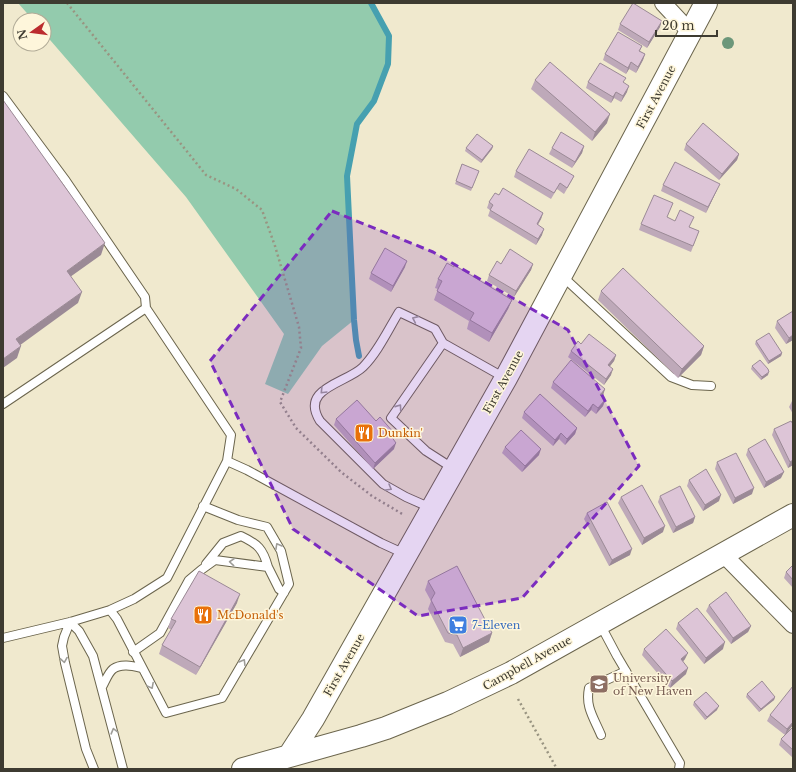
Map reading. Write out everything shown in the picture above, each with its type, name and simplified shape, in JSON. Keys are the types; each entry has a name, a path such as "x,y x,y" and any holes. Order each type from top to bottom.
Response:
{"main road":[{"name":"First Avenue","path":"289,756 407,555 427,516 506,378 706,3"},
{"name":"Campbell Avenue","path":"243,769 361,736 435,709 511,673 793,516"}],"street":[{"path":"663,3 690,32"},
{"path":"724,555 793,624"}],"lane":[{"path":"3,96 66,181 145,297 146,308 231,436 227,461 167,578 134,600 110,610 70,622 3,638"},
{"path":"561,275 670,377 692,385 711,386"},
{"path":"3,404 146,308"},
{"path":"427,516 406,497 383,484 320,421 314,408 317,398 324,389 350,376 364,366 399,312 435,329 443,343 506,378"},
{"path":"443,343 391,418 426,451 454,469"},
{"path":"227,461 247,470 407,555"},
{"path":"110,610 166,713 222,698 289,584 281,551 267,527 238,520 203,506"},
{"path":"201,570 223,543 241,536 256,543 280,589 284,593"},
{"path":"133,652 160,633 189,580 215,560 247,563 268,567"},
{"path":"70,622 87,642 93,656 123,769"},
{"path":"70,622 64,636 62,646 86,748 94,769"},
{"path":"600,623 626,671 680,763 679,769"},
{"path":"102,687 112,670 131,665 142,668"},
{"path":"601,734 588,705 587,696 589,688 626,671"}],"path":[{"path":"67,3 206,175 236,189 262,210 275,246 299,327 301,348 280,402 296,428 342,472 372,496 427,516"},
{"path":"518,699 557,769"}],"highlighted area":[{"path":"332,211 433,252 568,330 639,466 522,598 418,616 293,529 210,361"}],"green space":[{"path":"18,3 373,3 389,36 388,64 374,101 357,124 347,176 354,320 322,346 288,394 265,384 284,334 186,197 52,42 52,12 26,12"}],"building":[{"path":"633,3 662,21 649,42 620,24"},
{"path":"618,32 642,46 639,51 645,54 638,67 631,62 628,68 605,54"},
{"path":"550,62 610,114 595,132 535,80"},
{"path":"600,63 626,78 623,82 629,86 623,96 616,92 613,97 588,82"},
{"path":"3,100 105,243 67,271 82,292 16,339 21,346 3,359"},
{"path":"703,123 739,154 722,174 686,144"},
{"path":"561,132 584,146 575,162 552,148"},
{"path":"477,134 493,146 482,160 466,148"},
{"path":"529,149 574,176 567,188 560,183 554,193 516,171"},
{"path":"675,162 720,184 708,207 663,185"},
{"path":"462,164 479,171 472,188 456,181"},
{"path":"503,188 543,213 537,224 544,229 538,239 490,210 493,205 489,202 495,193 499,195"},
{"path":"654,195 673,203 667,217 675,221 680,210 694,217 689,227 699,231 693,246 641,224"},
{"path":"385,248 407,261 393,286 371,273"},
{"path":"510,249 533,264 516,291 489,275 497,261 501,264"},
{"path":"447,263 454,267 454,265 512,300 492,333 470,320 474,313 437,291 442,281 438,279"},
{"path":"623,268 704,346 682,369 601,291"},
{"path":"793,311 793,335 789,338 777,321"},
{"path":"769,333 782,353 769,361 756,341"},
{"path":"589,334 616,355 608,365 613,369 606,379 571,351 578,341 581,344"},
{"path":"571,360 605,389 600,395 605,400 598,408 593,404 588,411 553,382"},
{"path":"760,360 769,372 762,377 752,366"},
{"path":"540,394 577,428 567,439 561,433 555,440 524,412"},
{"name":"Dunkin'","path":"357,400 376,421 380,417 394,433 391,436 396,443 375,463 336,419"},
{"path":"791,421 793,424 793,460 790,462 774,429"},
{"path":"521,430 541,449 525,466 505,447"},
{"path":"765,439 784,472 766,482 748,449"},
{"path":"736,453 754,488 735,498 717,462"},
{"path":"706,469 721,495 705,505 689,480"},
{"path":"642,485 665,526 644,538 621,497"},
{"path":"680,486 695,517 676,527 660,496"},
{"path":"607,502 632,549 612,560 587,513"},
{"path":"793,565 793,580 786,572"},
{"name":"7-Eleven","path":"457,566 492,633 463,648 457,635 448,633 431,600 435,593 428,581"},
{"name":"McDonald's","path":"199,571 240,594 200,667 162,645 176,621 171,619"},
{"path":"726,592 751,626 733,638 709,605"},
{"path":"697,608 725,642 706,658 678,623"},
{"path":"666,629 688,653 681,659 688,668 672,681 644,649"},
{"path":"762,681 775,697 761,709 747,694"},
{"path":"793,686 793,722 787,729 770,715"},
{"path":"706,692 719,706 707,717 694,702"},
{"path":"793,727 793,750 781,739"}],"waterway":[{"path":"359,356 354,320 347,176 357,124 374,101 388,64 389,36 371,3"}],"place":[{"name":"Dunkin'","path":"364,433"},
{"name":"McDonald's","path":"203,615"},
{"name":"7-Eleven","path":"458,625"},
{"name":"University of New Haven","path":"599,684"}]}
